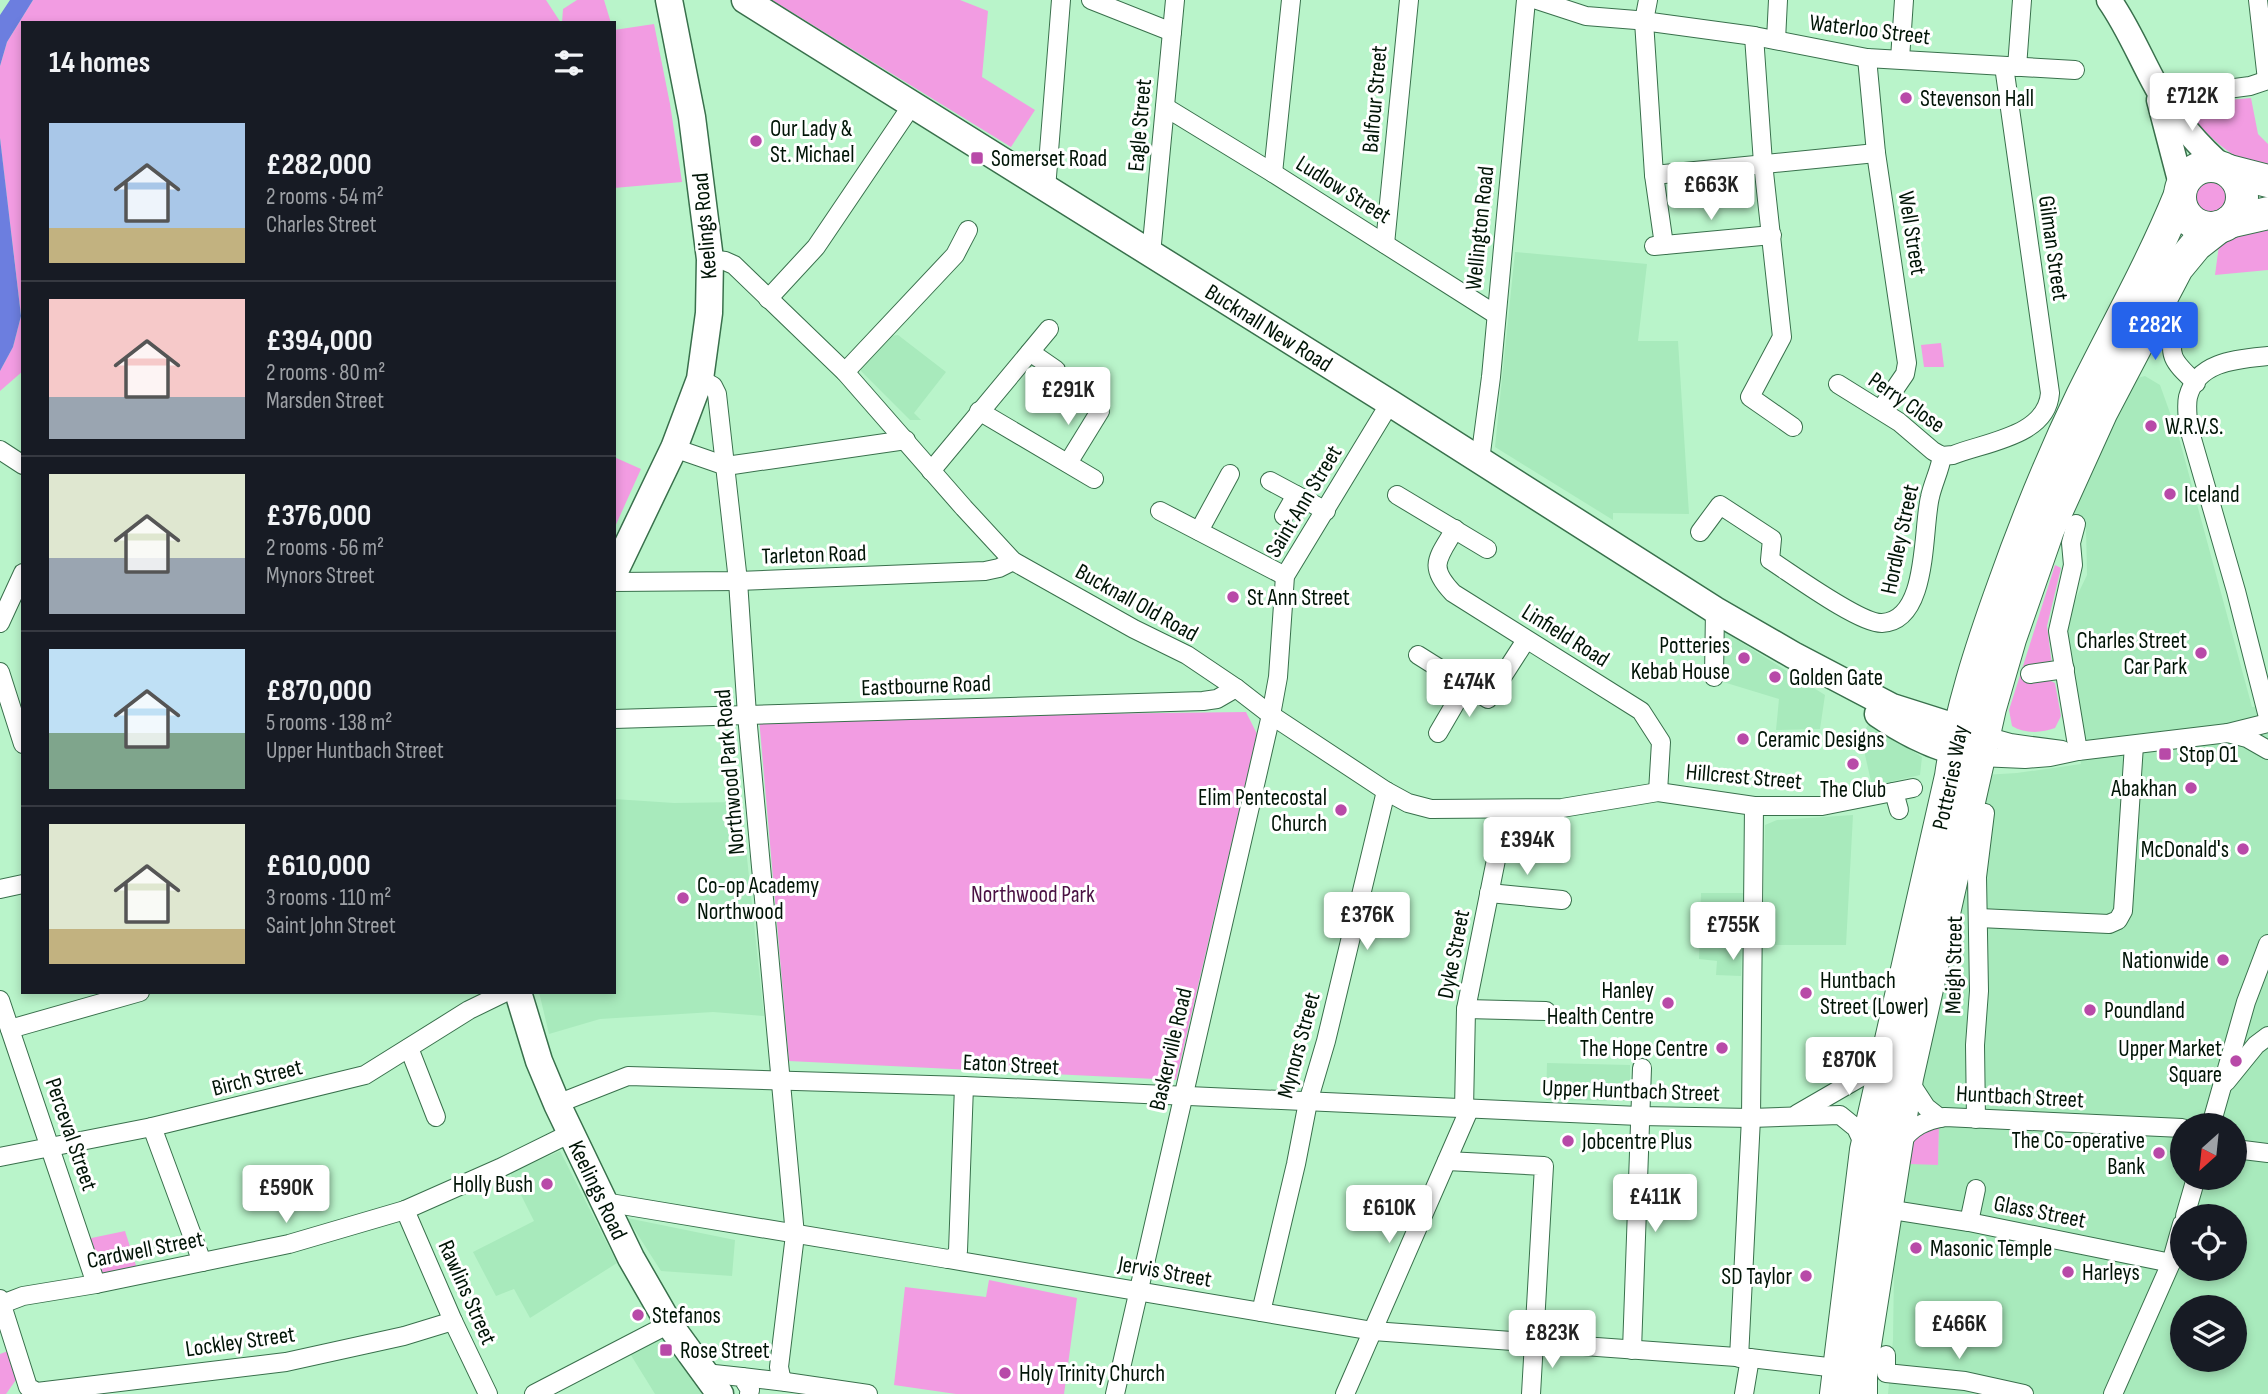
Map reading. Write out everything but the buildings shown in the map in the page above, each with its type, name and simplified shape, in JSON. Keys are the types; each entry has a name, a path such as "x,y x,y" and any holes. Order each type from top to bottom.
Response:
{"highway":[{"path":"2227,170 2236,179 2242,193 2242,204 2237,215 2224,225 2210,228 2192,222 2181,206 2181,191 2190,174 2200,168 2211,166 2227,170 2268,181"},
{"name":"Potteries Way","path":"1816,1368 1881,1150 1907,1078 1988,630 2042,484 2080,400 2152,259 2181,191"},
{"name":"Potteries Way","path":"1861,1394 1888,1051 1951,776 1992,701 2048,530 2102,411 2177,268 2196,245 2224,225 2268,213"}],"main road":[{"name":"Keelings Road","path":"625,577 701,379 709,313 710,259 692,117 669,0"},
{"name":"Bucknall New Road","path":"745,0 1390,403 1715,610 1793,655 1896,726 1969,743"},
{"name":"Keelings Road","path":"519,994 538,1060 570,1133 631,1211 631,1258 669,1324 712,1384"}],"street":[{"path":"1045,189 1061,0"},
{"path":"1091,0 1171,32"},
{"name":"Eagle Street","path":"1151,254 1175,0"},
{"path":"1273,173 1291,0"},
{"name":"Balfour Street","path":"1385,244 1409,0"},
{"name":"Wellington Road","path":"1480,460 1491,377 1525,0"},
{"name":"Waterloo Street","path":"1537,0 1586,16 1754,36 1867,58 2075,70"},
{"path":"1648,0 1644,21 1659,245 1772,235"},
{"path":"1776,40 1778,0"},
{"path":"1900,60 1904,0"},
{"name":"Gilman Street","path":"2022,0 2011,67 2050,393 2045,414 2028,428"},
{"path":"2197,93 2250,86 2267,80 2258,0"},
{"path":"2118,3 2157,89 2181,191"},
{"path":"1754,36 1763,163 1782,337 1751,397 1793,427"},
{"name":"Well Street","path":"1867,58 1876,153 1907,363 1905,374 1881,409"},
{"path":"2157,89 2206,153 2227,170"},
{"path":"768,299 816,247 912,105"},
{"name":"Ludlow Street","path":"1165,107 1495,314"},
{"path":"1654,175 1876,153"},
{"path":"845,372 969,240"},
{"name":"Bucknall Old Road","path":"710,259 734,265 845,372 1013,561 1187,656 1271,715 1408,803 1431,809 1506,810 1562,808 1632,795"},
{"path":"2178,328 2166,364 2196,383"},
{"path":"931,471 1049,329"},
{"path":"1030,352 1056,370"},
{"path":"2268,356 2220,363 2203,374 2188,399 2188,425 2236,591 2268,717"},
{"name":"Northwood Park Road","path":"701,379 713,386 717,394 726,466 795,1235 779,1367 784,1379"},
{"name":"Perry Close","path":"1838,384 1881,409 1942,456 1953,455 2028,428"},
{"name":"Saint Ann Street","path":"1271,715 1279,677 1285,576 1390,403"},
{"path":"979,411 1094,479"},
{"path":"1068,463 1100,411"},
{"path":"674,448 726,466 906,440"},
{"path":"0,450 21,464"},
{"name":"Hordley Street","path":"1700,532 1720,505 1772,539 1770,560 1860,616 1882,623 1893,620 1909,609 1916,592 1930,496 1942,456"},
{"path":"1199,531 1230,474"},
{"path":"1270,481 1326,511"},
{"path":"1284,516 1296,495"},
{"path":"1397,495 1487,549"},
{"path":"1160,511 1285,576"},
{"path":"2075,752 2058,631 2073,565 2071,543 2076,524"},
{"name":"Linfield Road","path":"1455,529 1437,561 1437,574 1453,593 1641,711 1661,742 1658,792"},
{"name":"Tarleton Road","path":"625,577 738,581 985,571 999,569 1013,561"},
{"path":"0,624 21,577"},
{"path":"1714,677 1715,610"},
{"path":"1418,655 1488,699 1526,639"},
{"path":"2030,674 2065,669"},
{"path":"0,672 21,738"},
{"path":"1438,733 1466,685"},
{"name":"Eastbourne Road","path":"616,719 1203,701 1217,699 1236,688"},
{"name":"Baskerville Road","path":"1115,1394 1271,715"},
{"path":"1969,743 2010,743 2075,752 2228,733 2268,723"},
{"path":"2228,733 2247,738 2268,750"},
{"path":"1979,918 2109,924 2118,920 2123,911 2134,745"},
{"name":"Hillcrest Street","path":"1632,795 1658,792 1754,806 1822,806 1897,801 1913,788"},
{"name":"Mynors Street","path":"1261,1312 1308,1102 1326,1041 1386,790"},
{"path":"1744,1394 1751,1118 1754,806"},
{"name":"Dyke Street","path":"1466,1110 1466,1009 1506,810"},
{"name":"Meigh Street","path":"1976,1119 1978,870 1984,813"},
{"path":"0,889 21,884"},
{"path":"1489,893 1562,900"},
{"path":"2215,1113 2219,1090 2246,1002 2268,944"},
{"path":"10,1028 90,999 125,994"},
{"name":"Birch Street","path":"0,1157 152,1128 365,1075 469,1010 502,994"},
{"name":"Perceval Street","path":"0,1000 96,1284"},
{"path":"1466,1009 1546,1011"},
{"path":"2219,1090 2256,1045 2268,1035"},
{"path":"408,1048 436,1117"},
{"name":"Upper Huntbach Street","path":"1791,1117 1861,1077 1888,1051"},
{"path":"1632,1350 1642,1068"},
{"name":"Eaton Street","path":"556,1104 628,1076 964,1086 1466,1110"},
{"name":"Huntbach Street","path":"1907,1078 1926,1107 1940,1118"},
{"path":"951,1258 958,1251 964,1086"},
{"path":"1345,1394 1447,1161 1466,1110"},
{"name":"Upper Huntbach Street","path":"1466,1110 1751,1118 1840,1115 1881,1150"},
{"name":"Huntbach Street","path":"1881,1150 1919,1124 1940,1118 2170,1127"},
{"path":"152,1128 202,1262"},
{"name":"Cardwell Street","path":"1,1301 289,1244 405,1210 500,1168 570,1133"},
{"path":"2247,1150 2268,1153"},
{"path":"1447,1161 1544,1166 1531,1394"},
{"path":"1969,1222 1976,1189"},
{"name":"Rawlins Street","path":"405,1210 488,1394"},
{"name":"Jervis Street","path":"631,1211 951,1258 1138,1293 1373,1331 1745,1358 1816,1368"},
{"name":"Glass Street","path":"1899,1211 1969,1222 2170,1263"},
{"path":"2113,1394 2170,1265"},
{"name":"Lockley Street","path":"1,1301 28,1387 37,1392 286,1362 404,1336 453,1321"},
{"path":"534,1394 669,1324"},
{"path":"1886,1355 1886,1373 1965,1381 2024,1394"},
{"name":"Keelings Road","path":"712,1384 745,1386 784,1379 868,1394"}],"shaded area":[{"path":"1515,252 1647,264 1638,341 1678,341 1689,514 1613,513 1613,520 1495,447"},
{"path":"898,335 946,372 914,413 921,420 910,420 861,371 890,336"},
{"path":"2145,376 2160,385 2179,438 2252,707 2268,705 2268,1394 1888,1394 1893,1340 1894,1269 1910,1164 1938,1164 1939,1126 1915,1136 1917,1074 1984,775 2081,764 2063,625 2087,575 2086,527 2070,521 2137,378"},
{"path":"1723,631 1825,695 1820,729 1776,730 1779,699 1720,681"},
{"path":"1869,723 1922,757 1920,775 1872,786 1861,737"},
{"name":"Co-op Academy Northwood","path":"616,799 674,803 741,802 764,1016 713,1012 600,1019 549,1034 539,994 616,994"},
{"path":"1853,815 1846,945 1763,945 1765,825 1777,820"},
{"path":"1701,893 1744,893 1741,976 1716,975 1717,961 1699,959"},
{"path":"1547,1063 1630,1065 1630,1101 1546,1100"},
{"path":"560,1151 617,1263 530,1318 514,1289 496,1296 473,1252 534,1221 510,1173"},
{"path":"627,1218 735,1240 732,1276 661,1271"},
{"path":"660,1335 702,1394 655,1394 629,1352"}],"green space":[{"path":"33,0 546,0 560,21 21,21 21,316 0,138 0,66 7,42"},
{"path":"577,0 604,0 610,21 562,21 563,9"},
{"path":"772,0 960,0 988,11 982,77 1035,110 1011,147"},
{"path":"654,24 682,182 616,188 616,30"},
{"path":"2251,98 2258,134 2268,144 2268,169 2243,161 2219,144 2182,104"},
{"path":"2213,179 2225,184 2230,196 2225,208 2213,213 2201,208 2196,196 2201,184"},
{"path":"2268,230 2268,270 2215,275 2219,245 2245,233"},
{"path":"21,316 21,373 0,391 0,371 13,347"},
{"path":"1941,343 1944,367 1924,367 1921,345"},
{"path":"616,458 641,469 616,525"},
{"path":"2055,565 2061,568 2047,626 2052,665 2045,678 2055,683 2061,716 2055,728 2039,732 2017,729 2012,726 2009,710"},
{"name":"Northwood Park","path":"1246,712 1257,734 1176,1080 789,1061 759,718"},
{"path":"1939,1126 1938,1165 1910,1164 1904,1200 1894,1199 1912,1138"},
{"path":"125,1231 139,1275 96,1284 82,1240"},
{"path":"989,1280 1077,1298 1064,1394 956,1394 894,1385 905,1287 986,1297"},
{"path":"8,1351 18,1377 6,1394 0,1394 0,1354"}],"water":[{"path":"10,0 33,0 7,42 0,66 0,15"},
{"path":"0,138 21,316 13,347 0,371"}],"place":[{"name":"Stevenson Hall","path":"1906,98"},
{"name":"Our Lady & St. Michael","path":"756,141"},
{"name":"Somerset Road","path":"977,158"},
{"name":"W.R.V.S.","path":"2151,426"},
{"name":"Iceland","path":"2170,494"},
{"name":"St Ann Street","path":"1233,597"},
{"name":"Charles Street Car Park","path":"2201,653"},
{"name":"Potteries Kebab House","path":"1744,658"},
{"name":"Golden Gate","path":"1775,677"},
{"name":"Ceramic Designs","path":"1743,739"},
{"name":"Stop O1","path":"2165,754"},
{"name":"The Club","path":"1853,764"},
{"name":"Abakhan","path":"2191,788"},
{"name":"Elim Pentecostal Church","path":"1341,810"},
{"name":"McDonald's","path":"2243,849"},
{"name":"Co-op Academy Northwood","path":"683,898"},
{"name":"Nationwide","path":"2223,960"},
{"name":"Huntbach Street (Lower)","path":"1806,993"},
{"name":"Hanley Health Centre","path":"1668,1003"},
{"name":"Poundland","path":"2090,1010"},
{"name":"The Hope Centre","path":"1722,1048"},
{"name":"Upper Market Square","path":"2236,1061"},
{"name":"Jobcentre Plus","path":"1568,1141"},
{"name":"The Co-operative Bank","path":"2159,1153"},
{"name":"Holly Bush","path":"547,1184"},
{"name":"Masonic Temple","path":"1916,1248"},
{"name":"Harleys","path":"2068,1272"},
{"name":"SD Taylor","path":"1806,1276"},
{"name":"Stefanos","path":"638,1315"},
{"name":"Rose Street","path":"666,1350"},
{"name":"Holy Trinity Church","path":"1005,1373"}]}
